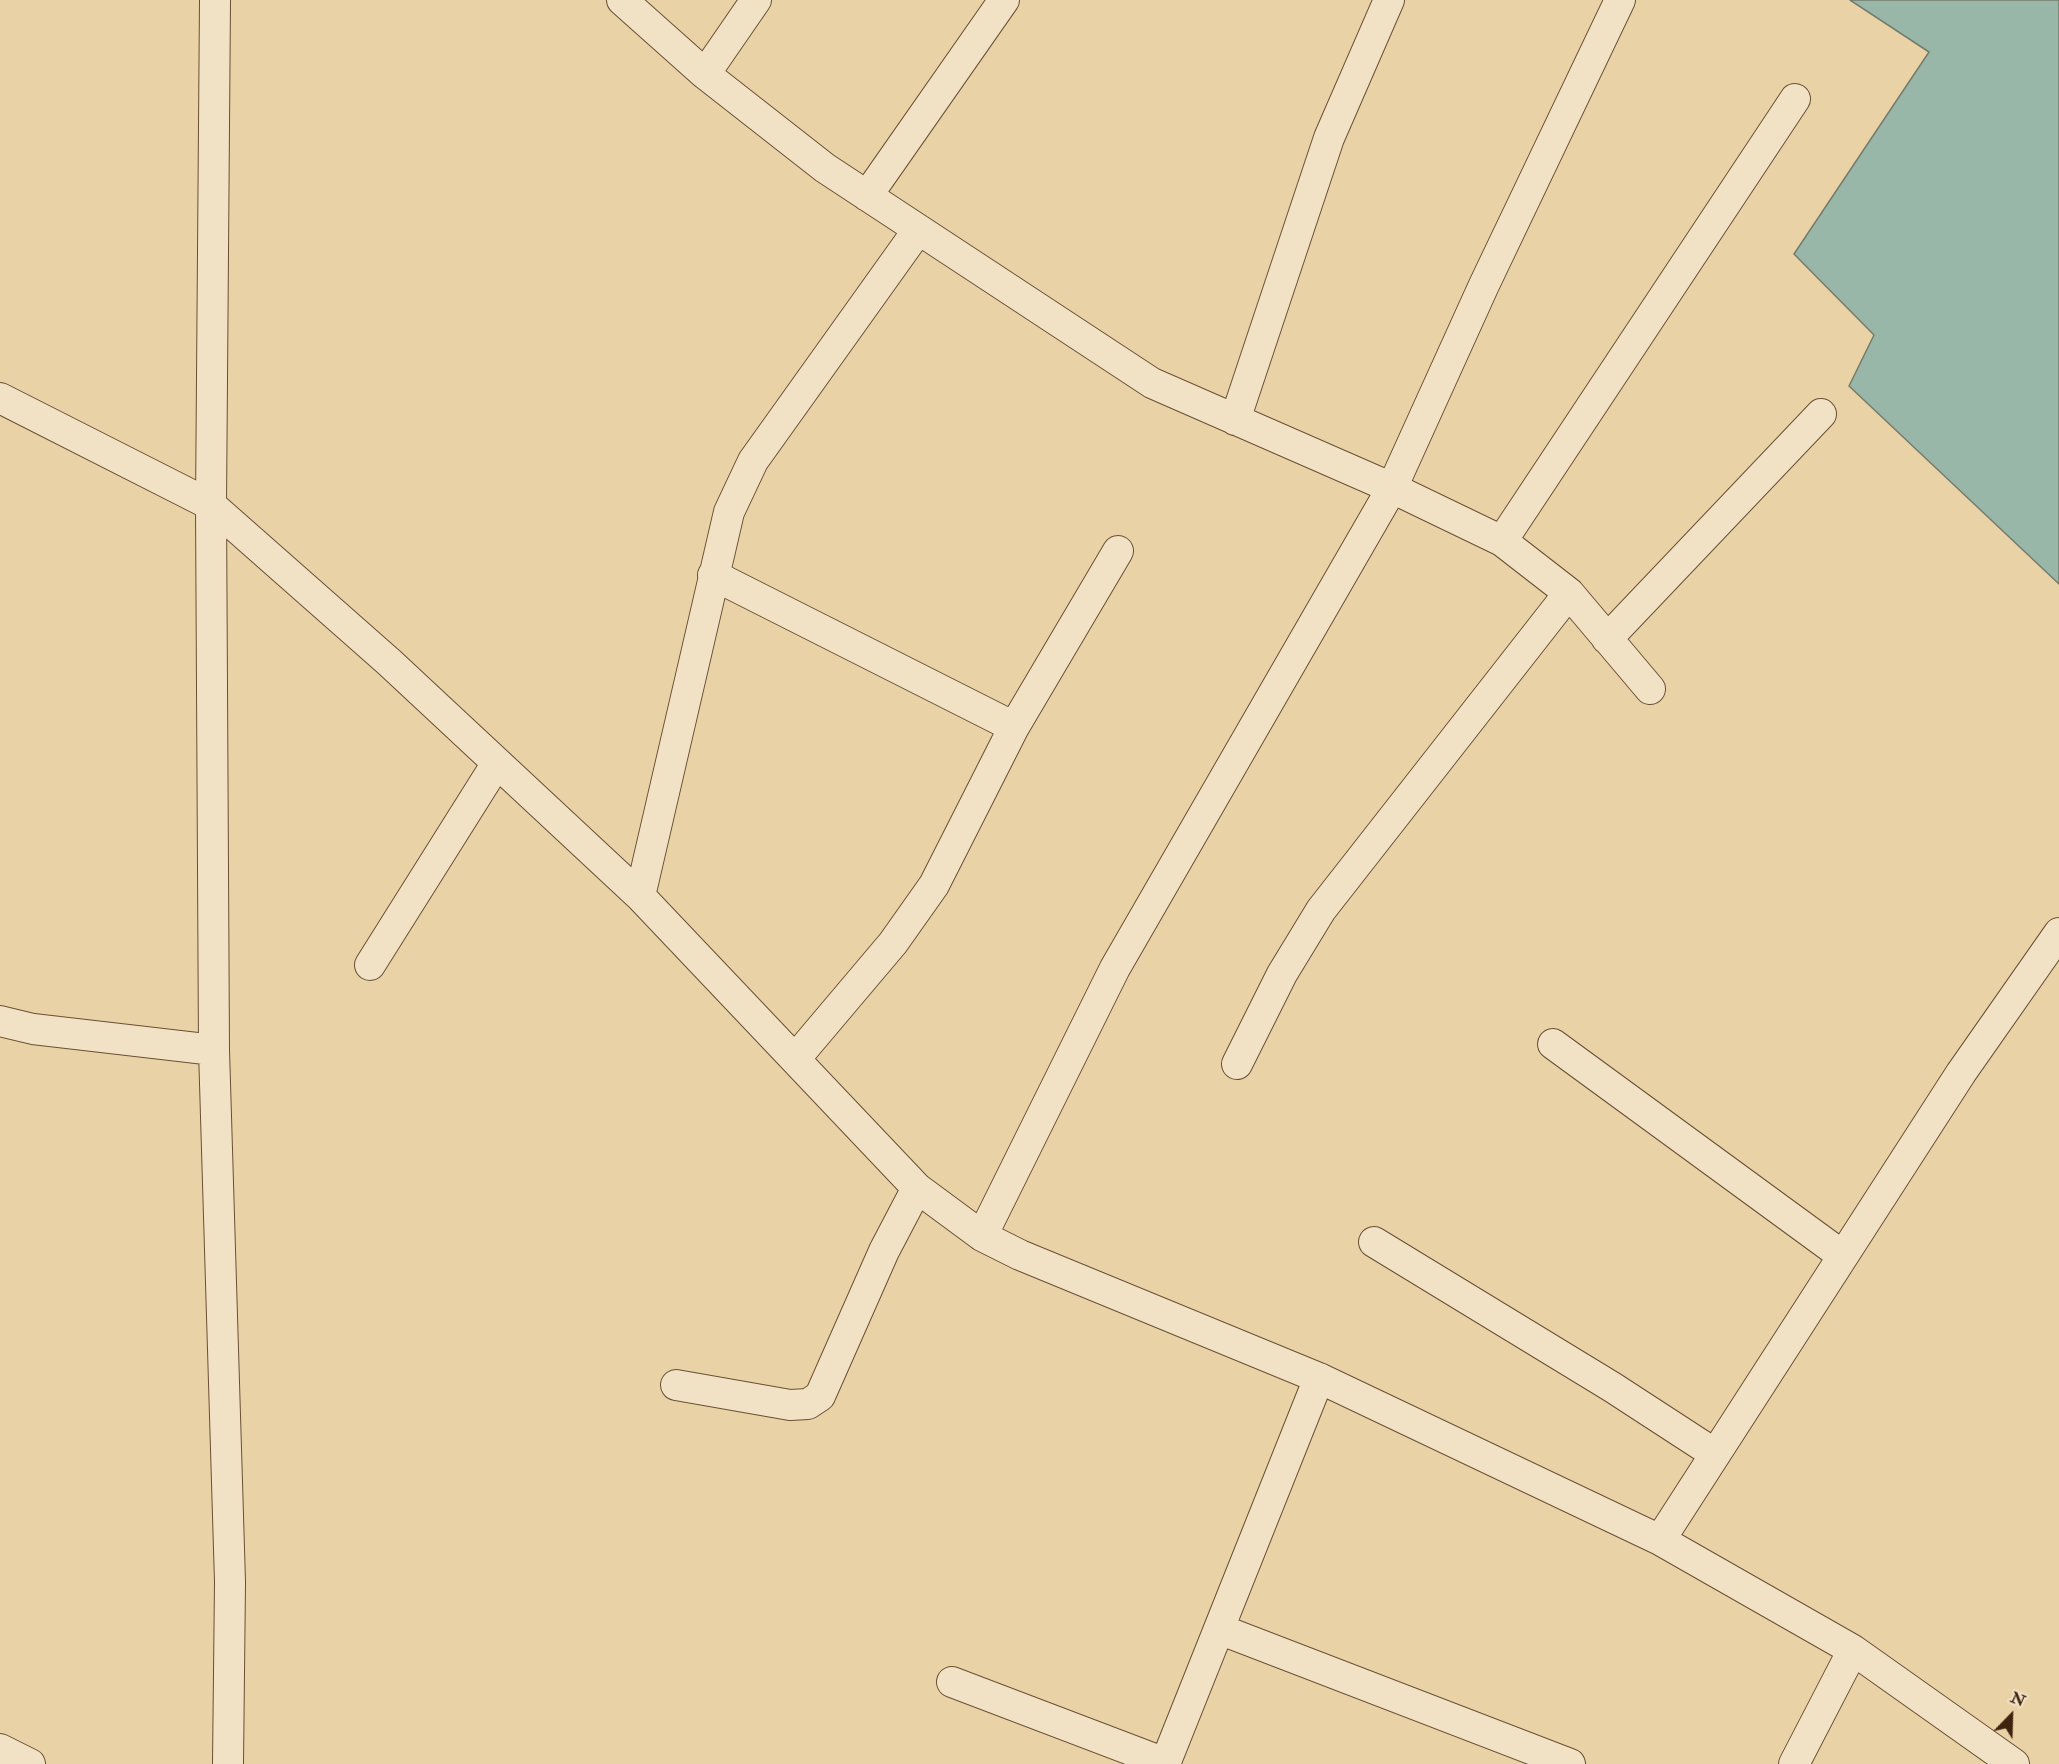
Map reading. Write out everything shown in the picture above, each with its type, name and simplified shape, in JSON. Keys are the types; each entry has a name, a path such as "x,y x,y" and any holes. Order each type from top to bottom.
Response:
{"street":[{"path":"215,0 210,505 214,1050 230,1582 228,1764"},
{"path":"622,0 705,74 825,168 1152,383 1392,488 1502,541 1569,593 1650,689"},
{"path":"705,74 756,0"},
{"path":"867,196 1004,0"},
{"path":"1235,420 1329,138 1389,0"},
{"path":"982,1236 1115,968 1392,488 1484,285 1620,0"},
{"path":"1502,541 1795,99"},
{"path":"640,896 729,512 753,461 918,230"},
{"path":"0,399 210,505 389,662 640,896 917,1188 982,1236 1020,1255 1319,1378 1660,1540 1853,1650 2014,1764"},
{"path":"1607,639 1821,414"},
{"path":"795,1059 913,917 934,885 1014,727 1118,551"},
{"path":"713,575 1014,727"},
{"path":"1237,1064 1282,974 1321,910 1569,593"},
{"path":"370,965 497,763"},
{"path":"1660,1540 1961,1073 2059,933"},
{"path":"0,1021 33,1029 214,1050"},
{"path":"1552,1044 1843,1256"},
{"path":"676,1385 790,1405 808,1404 820,1396 885,1251 917,1188"},
{"path":"1374,1242 1612,1387 1715,1454"},
{"path":"952,1682 1165,1764 1319,1378"},
{"path":"1219,1629 1570,1764"},
{"path":"1794,1764 1853,1650"},
{"path":"0,1749 30,1764"}],"shaded area":[{"path":"1850,0 2059,0 2059,584 1849,386 1874,335 1794,254 1929,52"}]}
